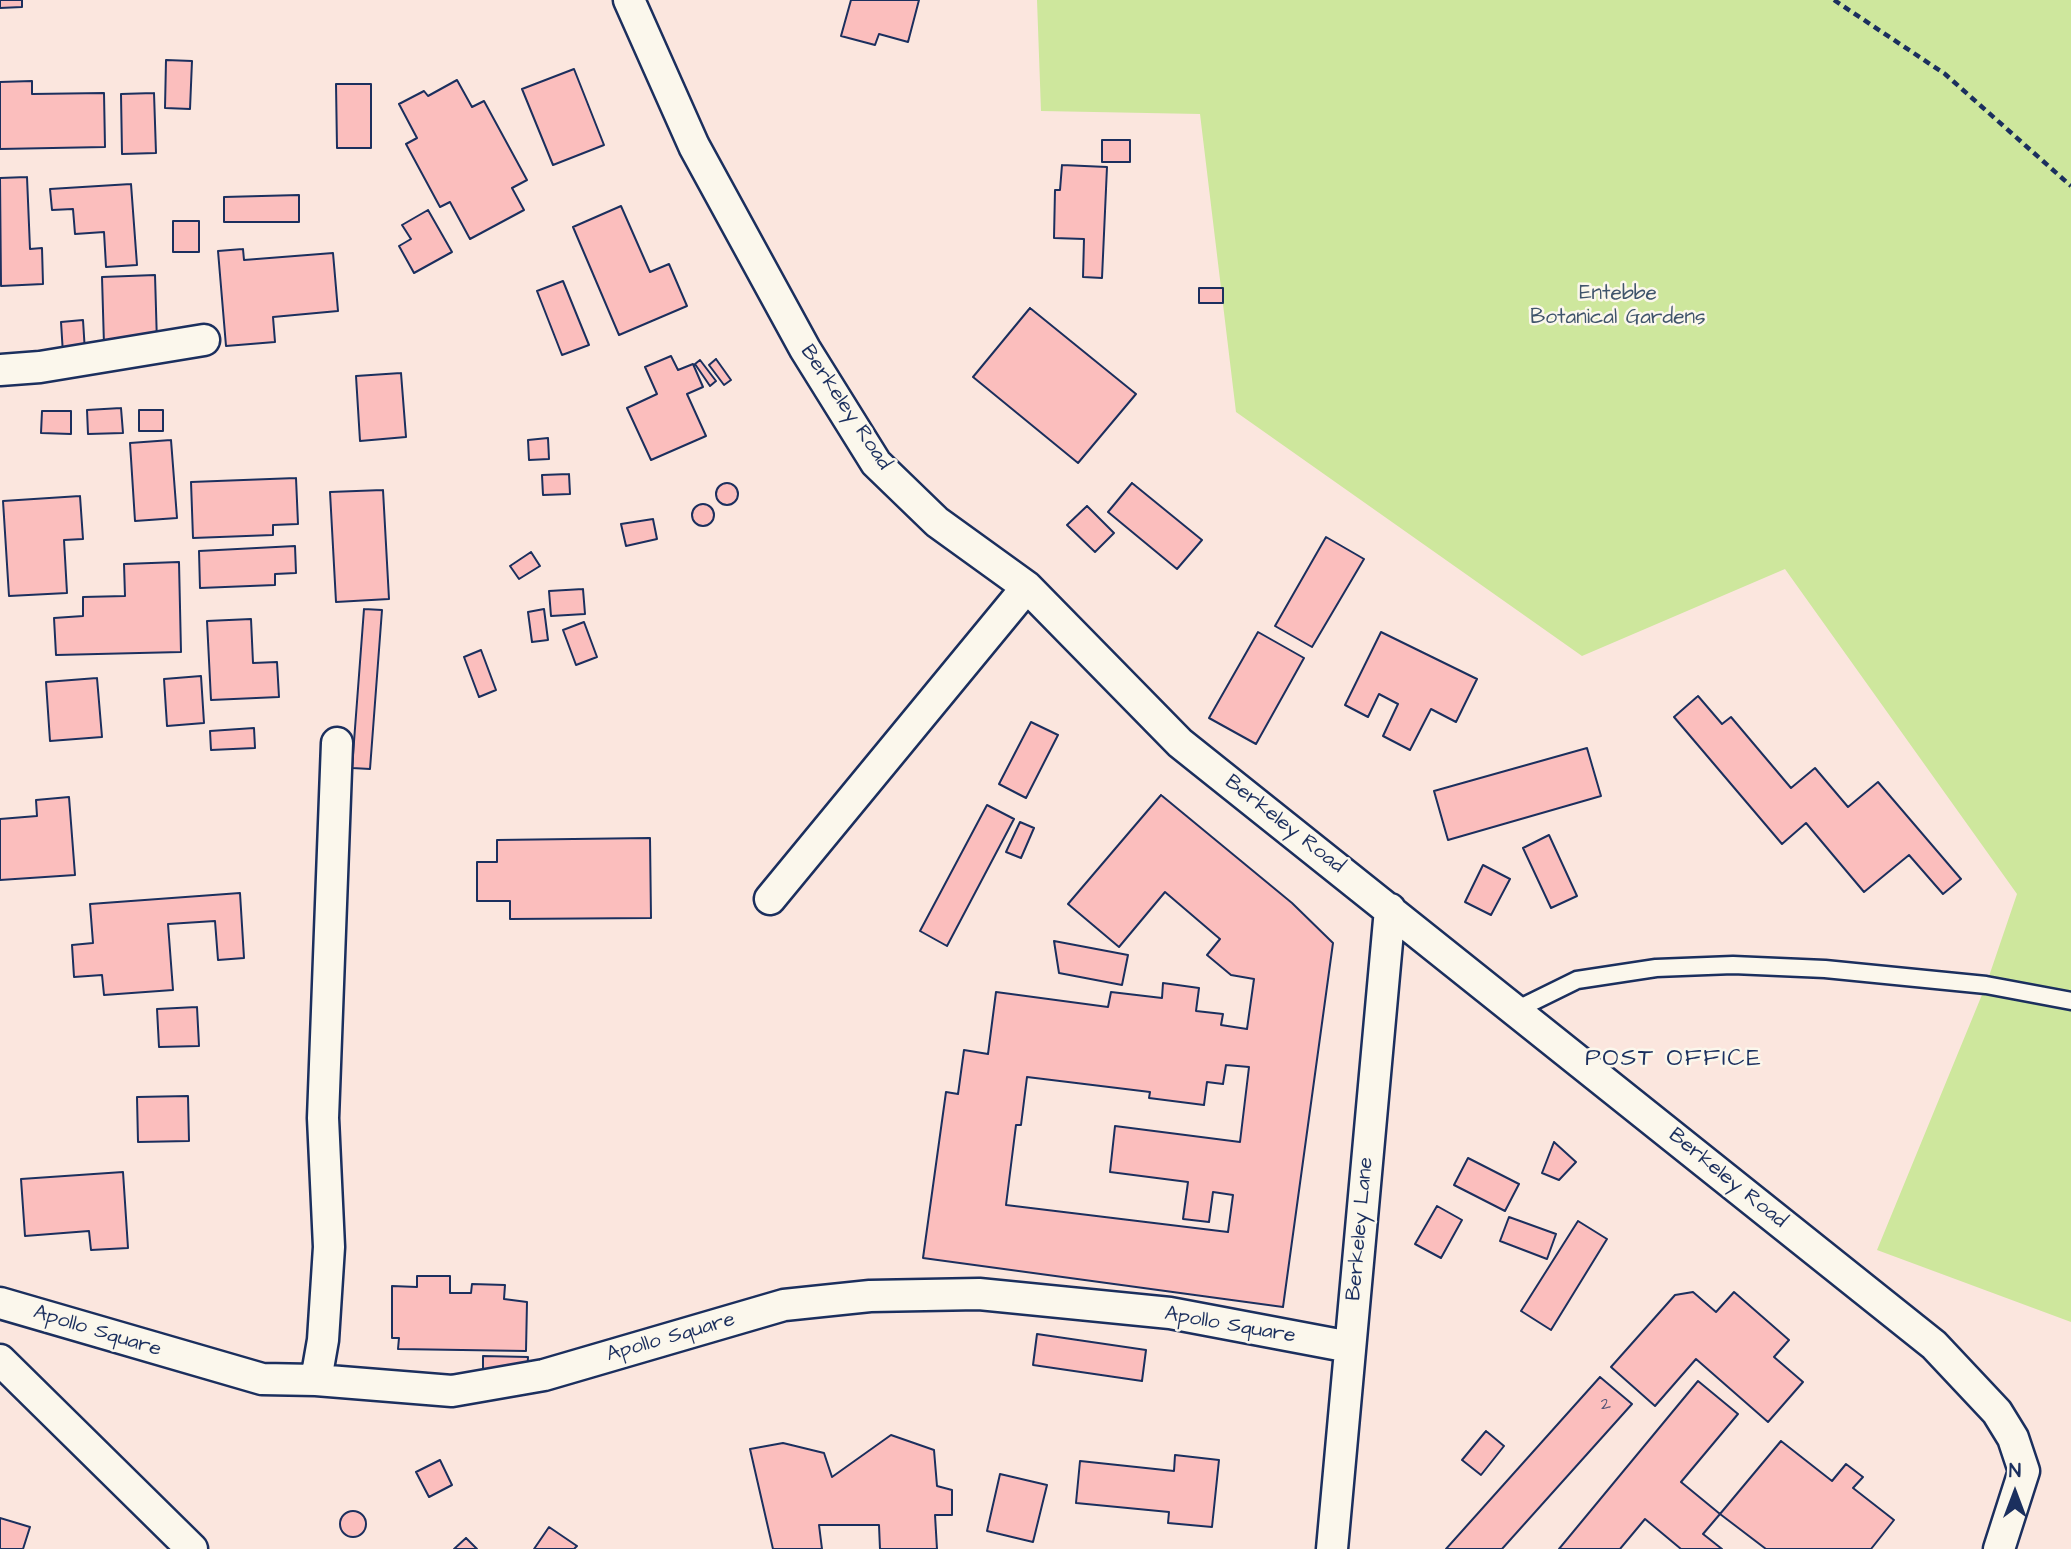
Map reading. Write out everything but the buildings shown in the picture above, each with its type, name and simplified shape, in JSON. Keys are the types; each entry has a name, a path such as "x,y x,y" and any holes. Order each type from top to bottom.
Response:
{"street":[{"name":"Berkeley Road","path":"629,0 694,146 805,349 876,463 937,522 1027,587 1180,743 1934,1345 1997,1412 2013,1438 2024,1471 1999,1549"},
{"path":"0,370 40,367 204,340"},
{"path":"770,899 1027,587"},
{"path":"316,1380 323,1340 329,1247 323,1118 337,743"},
{"name":"Berkeley Lane","path":"1332,1549 1390,909"},
{"name":"Apollo Square","path":"0,1303 135,1345 262,1379 316,1380 452,1391 544,1375 785,1305 870,1296 979,1294 1170,1313 1350,1347"},
{"path":"0,1360 192,1549"}],"lane":[{"path":"1517,1010 1577,980 1656,968 1733,965 1825,969 1986,985 2071,1001"}],"path":[{"path":"1835,0 1945,74 2071,186"}],"green space":[{"name":"Entebbe Botanical Gardens","path":"1037,0 2071,0 2071,1322 1877,1250 1986,985 2017,894 1785,569 1582,656 1236,412 1200,114 1041,111"}],"district":[{"name":"POST OFFICE","path":"1674,1060"}]}
